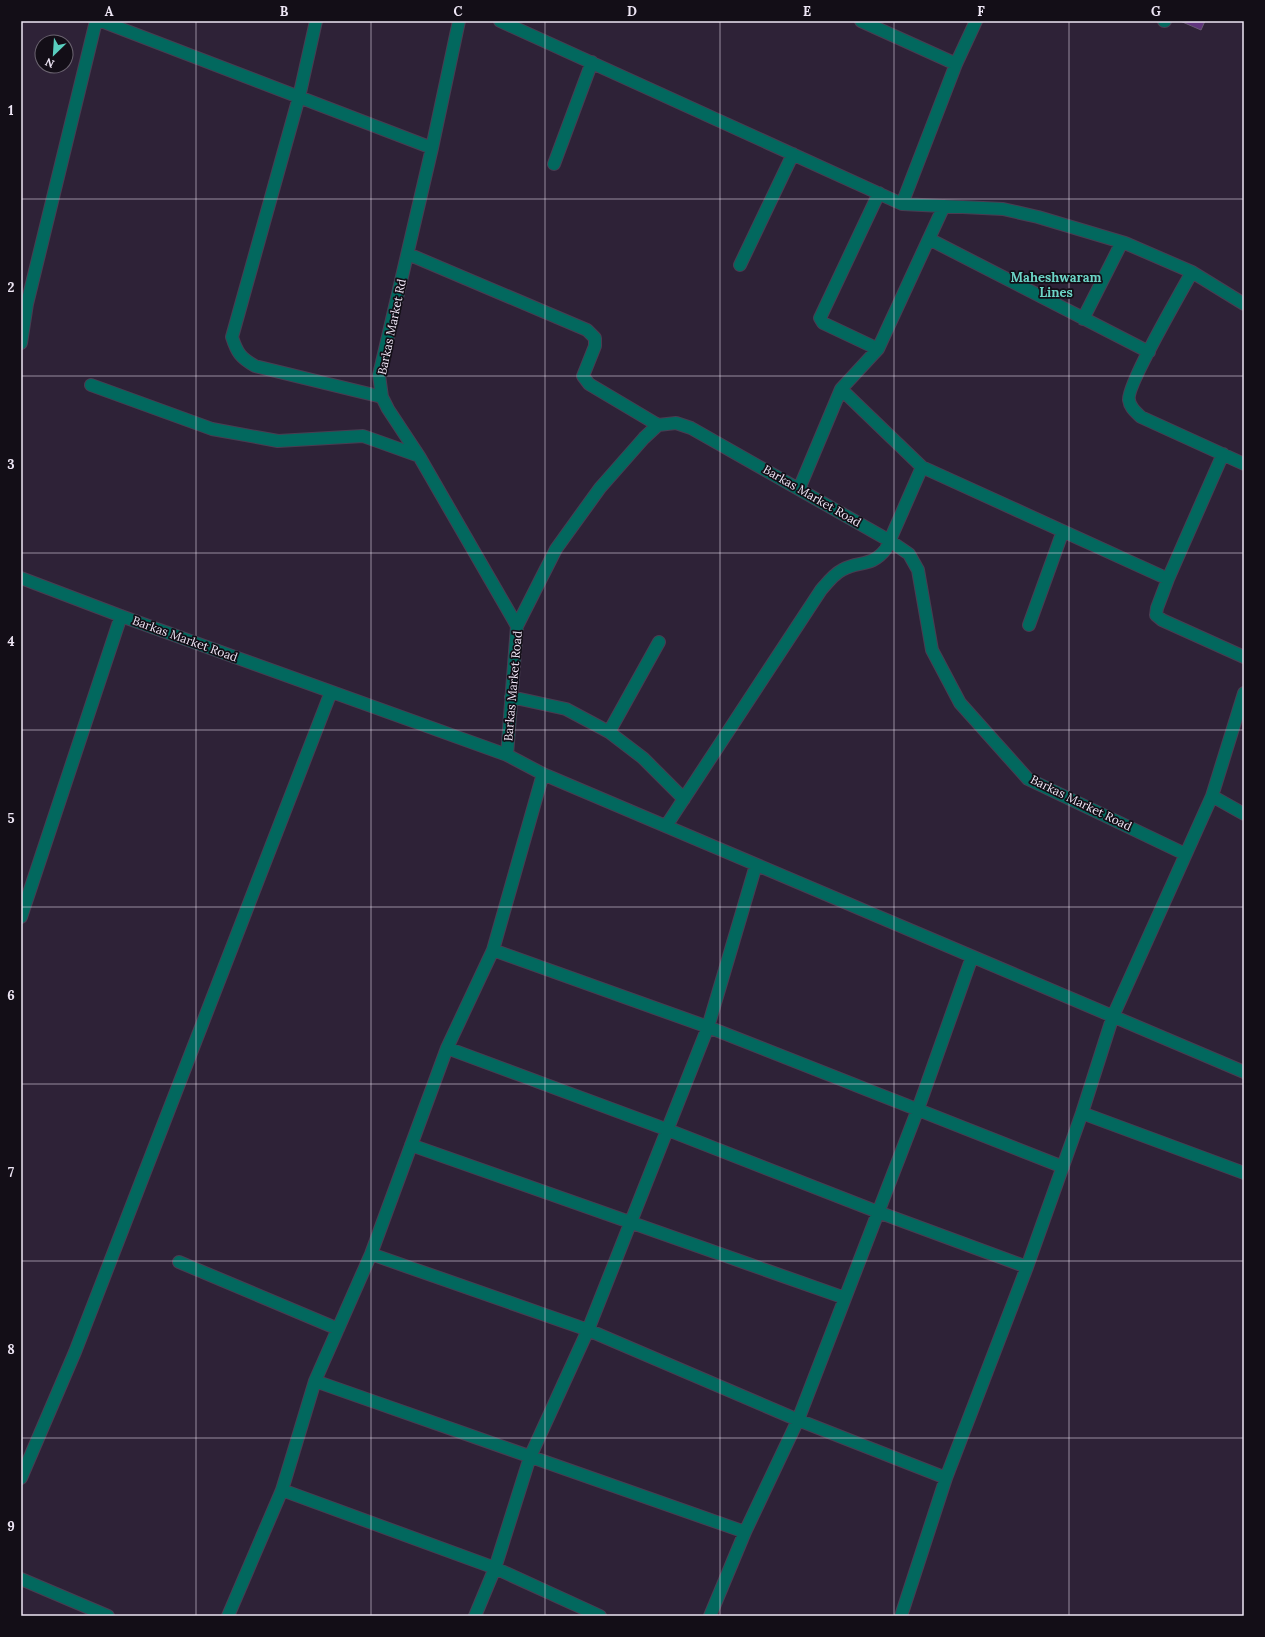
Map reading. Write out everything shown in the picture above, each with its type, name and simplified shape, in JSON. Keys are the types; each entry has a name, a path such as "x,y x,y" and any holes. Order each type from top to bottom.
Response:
{"street":[{"path":"21,343 27,304 96,21"},
{"path":"101,21 432,148"},
{"path":"316,21 299,97 232,337 236,351 244,360 255,366 382,397"},
{"name":"Barkas Market Rd","path":"459,21 432,148 379,375 382,397 388,409 419,456 517,626"},
{"path":"500,21 902,204 1003,209 1038,217 1122,242 1192,272 1244,304"},
{"path":"861,21 956,64"},
{"path":"902,204 956,64 976,21"},
{"path":"554,164 592,62"},
{"path":"740,265 793,154"},
{"path":"878,349 824,323 820,318 879,193"},
{"path":"799,489 841,389 878,349 944,206"},
{"path":"929,239 1149,352"},
{"path":"1083,319 1122,242"},
{"path":"408,254 587,330 595,338 595,346 583,376 589,384 658,425"},
{"path":"1192,272 1149,352 1128,399 1132,408 1141,417 1244,464"},
{"path":"91,385 212,430 278,441 363,436 419,456"},
{"path":"841,389 922,467 1168,579"},
{"name":"Barkas Market Road","path":"507,754 517,626 556,549 600,488 644,438 658,425 676,423 691,428 890,541 909,554 918,570 932,650 960,703 1028,779 1185,854"},
{"path":"1223,454 1168,579 1157,608 1156,616 1244,657"},
{"path":"666,826 821,590 841,570 852,566 865,564 879,558 890,541 922,467"},
{"path":"1029,625 1063,531"},
{"name":"Barkas Market Road","path":"21,578 121,616 507,754 543,774 1244,1072"},
{"path":"21,918 121,616"},
{"path":"609,732 659,642"},
{"path":"21,1478 75,1352 331,692"},
{"path":"901,1616 946,1478 1028,1267 1082,1113 1113,1016 1212,796 1244,693"},
{"path":"511,697 566,709 609,732 643,758 684,798"},
{"path":"228,1616 282,1490 315,1381 371,1254 447,1048 493,950 543,774"},
{"path":"1212,796 1244,814"},
{"path":"475,1616 494,1568 530,1457 588,1330 708,1027 756,865"},
{"path":"493,950 708,1027 1063,1167"},
{"path":"710,1616 745,1532 798,1420 918,1109 972,957"},
{"path":"447,1048 668,1130 878,1212 1028,1267"},
{"path":"1082,1113 1244,1173"},
{"path":"411,1145 845,1298"},
{"path":"371,1254 588,1330 798,1420 946,1478"},
{"path":"179,1262 338,1329"},
{"path":"315,1381 745,1532"},
{"path":"282,1490 494,1568 600,1616"},
{"path":"21,1579 108,1616"}],"building":[{"path":"1180,21 1205,21 1201,30"}],"district":[{"name":"Maheshwaram Lines","path":"1056,284"}]}
